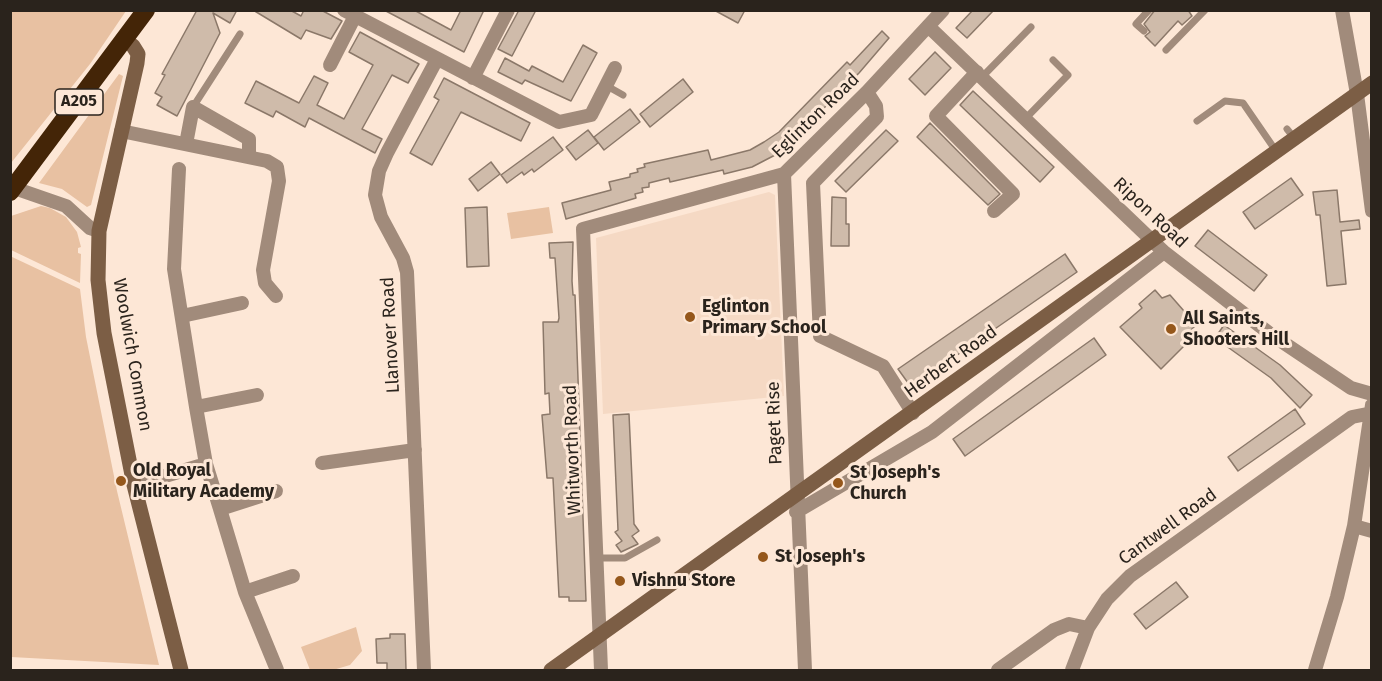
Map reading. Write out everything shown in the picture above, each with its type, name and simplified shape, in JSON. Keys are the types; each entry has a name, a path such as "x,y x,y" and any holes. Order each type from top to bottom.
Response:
{"highway":[{"name":"A205","path":"12,190 126,40 146,10"}],"street":[{"path":"473,78 508,10"},
{"name":"Eglinton Road","path":"583,229 784,174 867,92 943,10"},
{"path":"1342,10 1357,94 1371,211"},
{"path":"330,64 350,13 559,122 591,115 615,68"},
{"name":"Ripon Road","path":"928,26 1158,247 1278,339 1351,388 1371,394"},
{"name":"Woolwich Common","path":"126,40 138,54 136,74 99,231 97,260 104,333 134,485 182,670"},
{"name":"Llanover Road","path":"424,670 407,272 398,248 381,217 375,195 376,184 387,153 437,59"},
{"path":"979,75 936,116 1013,194 994,211"},
{"name":"Herbert Road","path":"796,505 933,432 1158,247 1277,153 1291,134 1371,83"},
{"path":"867,92 876,106 878,117 813,183 820,336 883,366 913,413"},
{"path":"186,144 193,107 249,139 249,156"},
{"path":"121,131 249,156 273,163 279,172 263,270 265,283 276,296"},
{"path":"179,169 174,269 206,464 245,592 277,670"},
{"name":"Paget Rise","path":"784,174 796,505 805,670"},
{"path":"12,190 60,203 90,228 99,231"},
{"name":"Whitworth Road","path":"583,229 601,670"},
{"name":"Herbert Road","path":"551,670 796,505 913,413 1158,247"},
{"path":"182,316 242,303"},
{"path":"196,407 257,395"},
{"path":"1315,670 1337,597 1354,526 1371,410"},
{"name":"Cantwell Road","path":"1072,670 1088,628 1107,599 1130,576 1352,417 1371,410"},
{"path":"322,463 415,450"},
{"path":"134,485 206,464"},
{"path":"220,509 276,491"},
{"path":"1354,526 1371,531"},
{"path":"245,592 293,576"},
{"path":"998,670 1054,630 1069,624 1088,628"}],"lane":[{"path":"1144,31 1136,24 1149,10"},
{"path":"1166,50 1205,10"},
{"path":"979,75 1031,27"},
{"path":"193,107 240,34"},
{"path":"1025,119 1068,75 1053,60"},
{"path":"607,86 623,95"},
{"path":"1197,121 1225,101 1243,103 1277,153"},
{"path":"595,558 625,558 657,540"}],"shaded area":[{"path":"11,10 126,11 90,64 11,163"},
{"path":"119,74 123,76 91,205 87,207 62,189 39,183"},
{"name":"Eglinton Primary School","path":"769,192 775,195 784,396 603,414 596,238"},
{"path":"41,206 66,217 77,232 81,247 78,248 78,253 81,254 80,283 11,250 11,216"},
{"path":"549,207 553,233 511,239 507,213"},
{"path":"10,256 80,289 86,337 117,491 159,665 11,657"},
{"path":"356,627 362,651 350,665 333,670 310,670 301,647"}],"building":[{"path":"197,10 237,10 230,23 213,13 220,33 177,116 157,105 162,97 155,93 165,75 162,74"},
{"path":"253,10 290,10 301,16 304,10 321,10 342,21 331,39 306,30 301,39"},
{"path":"384,10 414,10 451,30 461,10 484,10 464,52"},
{"path":"519,10 536,10 512,56 498,49"},
{"path":"714,10 745,10 738,23"},
{"path":"973,10 994,10 967,38 956,28"},
{"path":"1155,10 1188,10 1192,16 1182,25 1178,21 1155,46 1145,36 1150,32 1144,24"},
{"path":"882,31 889,38 859,73 779,153 752,167 724,174 723,170 670,182 669,178 649,183 649,187 642,188 643,192 635,194 636,198 566,219 562,203 611,190 609,182 630,177 630,174 638,172 637,169 645,167 644,164 708,150 711,160 750,150 764,142 779,132 847,62 850,65"},
{"path":"360,32 419,64 408,83 392,75 362,129 382,139 375,153 309,118 305,127 276,111 273,117 245,103 256,81 299,103 314,76 328,83 317,105 344,119 373,65 349,52"},
{"path":"583,45 597,53 571,101 525,80 522,84 498,72 505,58 529,71 532,66 563,82"},
{"path":"935,52 951,68 925,95 909,79"},
{"path":"444,78 530,123 521,141 461,112 432,165 410,153 439,100 434,97"},
{"path":"683,79 693,92 650,127 640,114"},
{"path":"973,91 1054,167 1040,182 960,105"},
{"path":"630,109 640,122 604,150 594,137"},
{"path":"930,123 1000,194 988,205 917,137"},
{"path":"588,130 598,143 576,160 566,147"},
{"path":"886,130 898,141 846,192 835,181"},
{"path":"553,137 563,150 534,172 532,169 524,175 522,172 507,183 501,175"},
{"path":"491,162 500,174 478,191 469,179"},
{"path":"1291,178 1303,195 1255,229 1243,212"},
{"path":"1337,190 1340,222 1359,220 1360,229 1341,231 1346,284 1327,286 1320,215 1316,215 1313,192"},
{"path":"832,197 846,198 849,246 831,246"},
{"path":"487,207 489,266 467,267 465,208"},
{"path":"1208,230 1267,275 1254,291 1195,246"},
{"path":"573,242 572,281 573,295 575,295 586,601 569,601 569,597 559,597 553,478 547,478 542,415 550,414 549,393 545,394 543,322 558,322 559,318 555,258 550,258 549,243"},
{"path":"1065,254 1077,272 911,387 898,369"},
{"name":"All Saints, Shooters Hill","path":"1155,290 1162,298 1170,295 1191,319 1189,322 1194,327 1191,330 1195,335 1161,369 1120,327 1142,308 1139,304"},
{"path":"1224,325 1280,365 1312,395 1300,408 1271,378 1215,338"},
{"path":"1094,338 1106,355 965,456 953,439"},
{"path":"1295,409 1305,424 1238,471 1228,457"},
{"path":"629,414 634,524 639,531 632,536 638,544 621,552 616,545 622,541 615,532 618,530 613,415"},
{"path":"1176,582 1188,597 1146,629 1134,614"},
{"path":"390,634 405,634 406,670 387,670 387,663 377,663 376,639 390,638"}],"place":[{"name":"Eglinton Primary School","path":"690,317"},
{"name":"All Saints, Shooters Hill","path":"1171,329"},
{"name":"Old Royal Military Academy","path":"121,481"},
{"name":"St Joseph's Church","path":"838,483"},
{"name":"St Joseph's","path":"763,557"},
{"name":"Vishnu Store","path":"620,581"}]}
